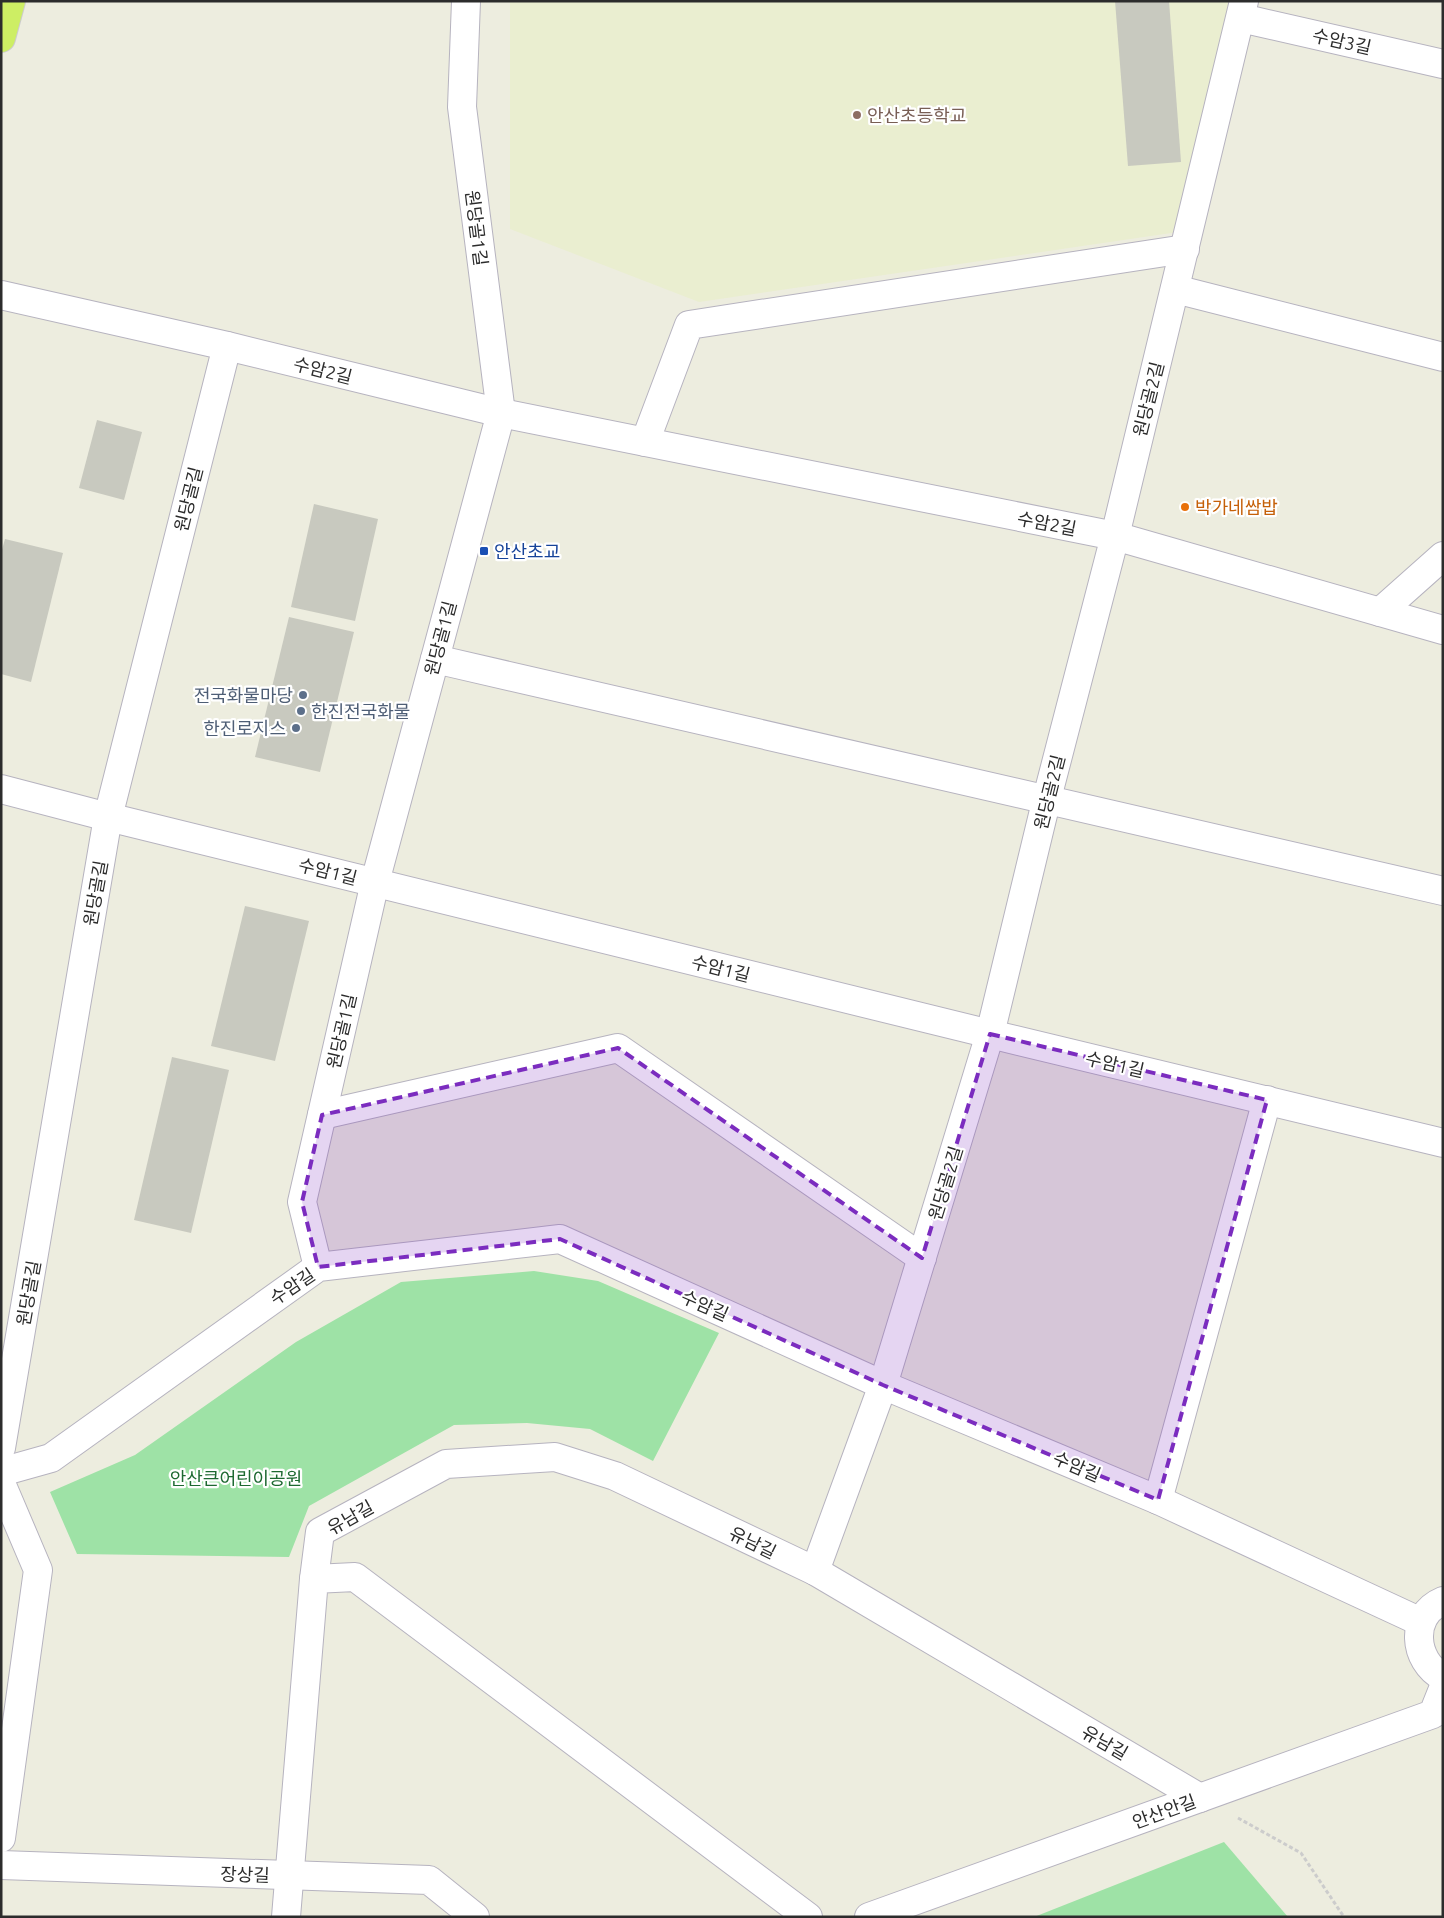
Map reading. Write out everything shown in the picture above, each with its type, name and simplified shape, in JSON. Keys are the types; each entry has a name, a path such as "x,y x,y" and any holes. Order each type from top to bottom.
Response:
{"main road":[{"path":"1,38 11,1"}],"street":[{"name":"원당골1길","path":"318,1267 302,1202 375,882 500,413 462,107 466,1"},
{"name":"수암3길","path":"1242,9 1443,64"},
{"name":"원당골2길","path":"814,1571 884,1385 990,1034 1047,798 1115,536 1242,9"},
{"path":"645,442 689,325 1185,249"},
{"path":"1175,289 1443,357"},
{"name":"수암2길","path":"1,295 227,346 500,413 1115,536 1443,630"},
{"name":"원당골길","path":"1,1448 108,817 227,346"},
{"path":"1380,612 1443,556"},
{"path":"435,659 1047,798 1443,891"},
{"name":"수암1길","path":"1,788 108,817 990,1034 1443,1143"},
{"path":"322,1115 618,1048 922,1258"},
{"path":"1158,1500 1267,1100"},
{"name":"수암길","path":"1,1472 51,1458 318,1267 560,1239 884,1385 1158,1500 1421,1622"},
{"name":"유남길","path":"286,1917 314,1579 320,1532 446,1464 555,1458 615,1476 814,1571 1200,1798"},
{"path":"1,1483 38,1570 1,1838"},
{"path":"314,1579 355,1577 808,1917"},
{"path":"1443,1601 1429,1610 1421,1622 1418,1635 1419,1650 1425,1662 1434,1672 1443,1677"},
{"name":"안산안길","path":"869,1917 1432,1714 1443,1689"},
{"name":"장상길","path":"1,1865 429,1880 475,1917"}],"path":[{"path":"1200,1798 1301,1853 1344,1917"}],"highlighted area":[{"path":"990,1034 1267,1100 1158,1500 883,1385 560,1239 318,1267 302,1202 322,1115 618,1048 922,1258"}],"shaded area":[{"name":"안산초등학교","path":"510,1 1229,1 1178,232 699,302 510,229"}],"green space":[{"name":"안산큰어린이공원","path":"534,1271 598,1281 719,1333 653,1461 590,1429 527,1423 454,1425 309,1506 289,1557 77,1554 50,1492 135,1455 296,1342 401,1282"},
{"path":"1224,1842 1288,1917 1034,1917"}],"building":[{"path":"1115,1 1169,1 1181,162 1128,166"},
{"path":"97,420 142,432 124,500 79,488"},
{"path":"314,504 378,519 355,621 291,607"},
{"path":"5,539 63,553 31,682 1,674 1,553"},
{"path":"289,617 354,632 320,772 255,757"},
{"path":"245,906 309,921 275,1061 211,1046"},
{"path":"172,1057 229,1070 191,1233 134,1220"}],"place":[{"name":"안산초등학교","path":"857,115"},
{"name":"박가네쌈밥","path":"1185,507"},
{"name":"안산초교","path":"484,551"},
{"name":"전국화물마당","path":"303,695"},
{"name":"한진전국화물","path":"301,711"},
{"name":"한진로지스","path":"296,728"}]}
